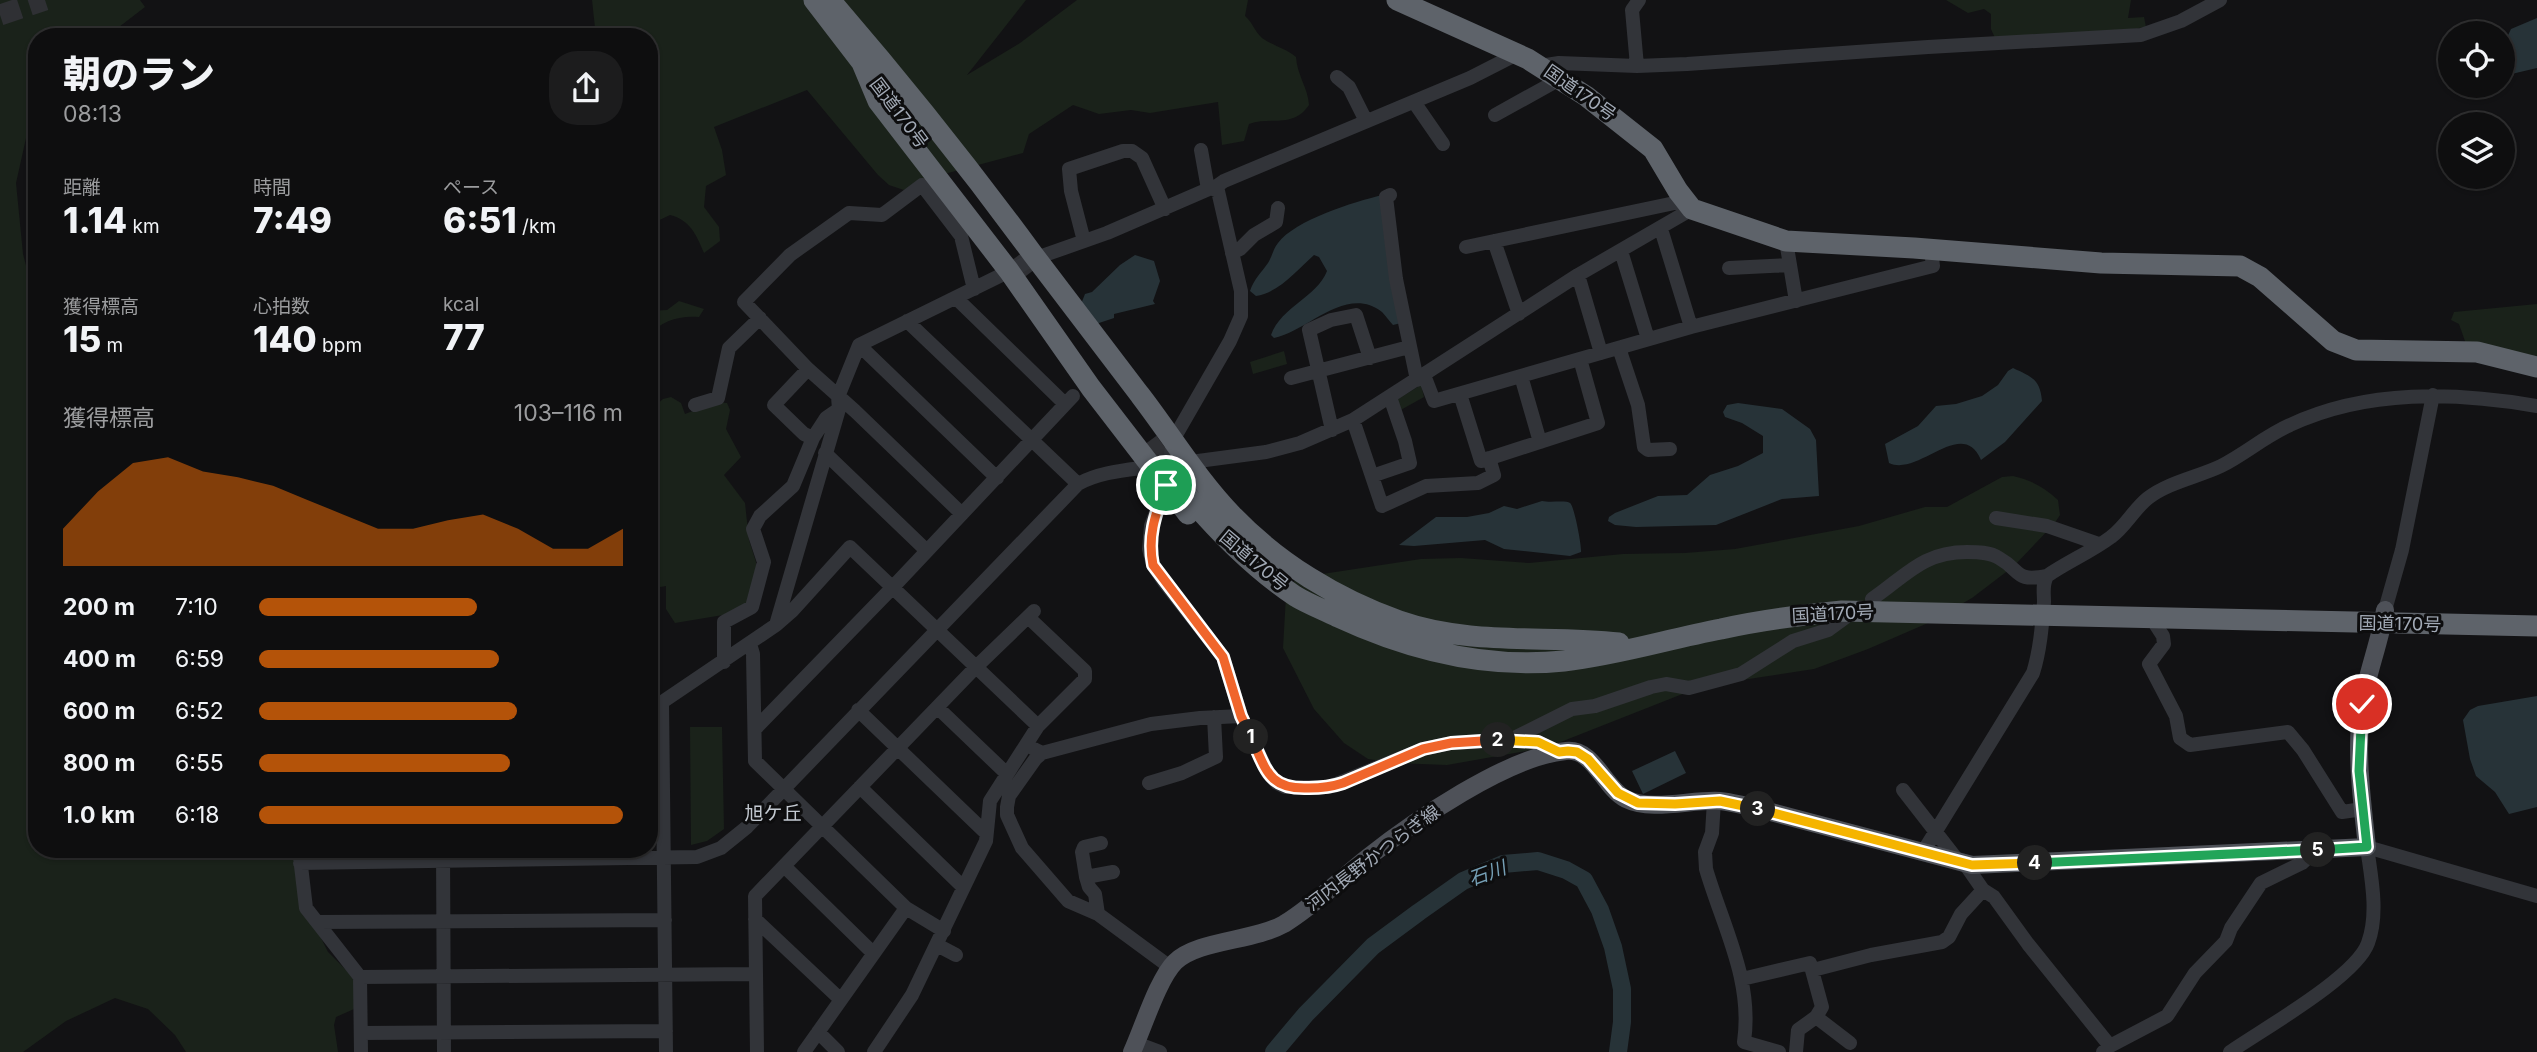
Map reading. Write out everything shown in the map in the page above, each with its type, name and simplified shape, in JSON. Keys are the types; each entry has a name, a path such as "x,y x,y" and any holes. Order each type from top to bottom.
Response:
{"highway":[{"name":"国道170号","path":"814,0 862,63 878,101 1022,267"},
{"path":"830,0 908,90 1022,267 1091,388 1170,470 1231,514 1263,544 1307,578 1402,622 1457,634 1516,640 1581,639 1620,648"},
{"name":"国道170号","path":"1397,0 1421,5 1540,65 1586,96 1653,149 1688,205"},
{"path":"1688,205 1786,241 2101,263 2240,266 2260,277 2333,341 2356,350 2477,352 2537,367"},
{"path":"1022,267 1159,440 1170,470 1198,526 1257,582 1289,606 1360,643 1388,652 1448,665 1510,674 1562,672 1620,648"},
{"name":"国道170号","path":"1190,490 1237,535 1300,586 1398,631 1453,644 1511,652 1620,648 1789,616 1854,611 2043,609 2384,616 2537,626"},
{"name":"国道170号","path":"1620,648 1716,618 1787,606 1872,599 2043,609 2152,619 2537,614"}],"main road":[{"path":"1559,752 1577,752 1588,759 1627,800 1675,804 1714,801 1752,807 1972,865 2367,847 2359,748 2362,704 2384,616"},
{"name":"河内長野かつらぎ線","path":"1170,967 1191,952 1280,926 1334,888 1366,859 1442,806 1493,776 1559,752"},
{"path":"1134,1048 1170,967"}],"street":[{"path":"1637,66 1632,9 1639,0"},
{"path":"1540,65 1569,63 1637,66 2141,35 2181,21 2220,0"},
{"path":"776,625 839,403 859,345 1022,267 1165,209 1224,181 1470,78 1517,54"},
{"path":"1337,77 1349,87 1366,121"},
{"path":"1495,115 1560,79"},
{"path":"1414,102 1443,144"},
{"path":"1201,150 1211,189"},
{"path":"1084,241 1071,191 1069,169 1123,151 1132,151 1142,158 1165,209"},
{"path":"962,514 855,411 839,403 744,302 790,255 849,213 882,215 922,185 961,236 974,289"},
{"path":"1159,440 1237,327 1242,303 1218,191 1211,189"},
{"path":"1390,195 1386,197 1389,233 1409,347 1420,377 1434,401 1691,327 1933,266 1931,250"},
{"path":"590,858 664,860 697,857 721,848 747,827 936,628 1078,484 1090,477 1105,474 1170,470 1265,452 1300,443 1332,430 1390,397 1578,275 1661,229 1688,205"},
{"path":"1466,247 1688,205"},
{"path":"1232,253 1240,250 1254,235 1276,222 1278,208"},
{"path":"1661,229 1691,327"},
{"path":"1494,241 1519,314"},
{"path":"1786,241 1796,301"},
{"path":"1621,251 1648,339"},
{"path":"1729,268 1790,265"},
{"path":"1578,275 1601,353"},
{"path":"756,728 1069,400 956,298"},
{"path":"1332,430 1309,330 1331,320 1356,315 1370,358"},
{"path":"695,405 718,398 729,348 760,318"},
{"path":"907,321 1078,484"},
{"path":"859,345 997,478"},
{"path":"1291,378 1409,347"},
{"path":"1619,348 1638,405 1644,447 1648,450 1670,449"},
{"path":"1460,394 1481,461 1598,424 1580,359"},
{"path":"808,369 774,405 804,434 813,438"},
{"path":"1521,376 1540,442"},
{"path":"2384,616 2402,550 2433,396"},
{"path":"1923,852 2033,673 2038,656 2043,609 2042,584 2047,576 2112,537 2147,499 2222,465 2266,437 2318,414 2383,399 2433,396 2537,406"},
{"path":"1372,477 1410,463 1390,397"},
{"path":"724,662 724,622 752,607 764,562 754,529 760,516 793,486 813,438 839,403"},
{"path":"1353,420 1382,506 1426,486 1483,482 1494,475 1489,458"},
{"path":"825,453 927,551"},
{"path":"1170,470 1151,526 1149,549 1153,565 1223,657 1241,716 1268,773 1285,787 1329,787 1396,759 1451,743 1510,740 1538,742 1559,752"},
{"path":"1996,518 2047,526 2099,544"},
{"path":"658,705 776,625 850,547 1038,726"},
{"path":"1872,599 1892,586 1912,567 1942,554 1977,552 1999,558 2025,578 2047,576"},
{"path":"1510,740 1572,709 1595,706 1651,687 1666,684 1689,688 1741,674 1793,641 1828,630 1854,611"},
{"path":"757,1052 755,896 975,668 1031,614 1086,671 1085,679 1038,726 990,801 986,841 962,887 944,932 912,995 874,1052"},
{"path":"2152,619 2163,636 2164,644 2149,664 2176,716 2180,738 2190,745 2288,732 2303,750 2342,812 2363,810"},
{"path":"750,644 753,654 755,761 906,908 944,932"},
{"path":"658,767 662,703"},
{"path":"938,708 1007,774"},
{"path":"858,710 986,833"},
{"path":"1170,967 1098,914 1068,901 1060,893 1022,848 1007,816 1009,796 1035,758 1042,753 1151,724 1241,716"},
{"path":"1149,783 1182,773 1216,757 1213,717"},
{"path":"1029,742 1035,750 1042,753"},
{"path":"860,787 962,887"},
{"path":"1903,790 1983,890 1994,897 2106,1049 2167,1016 2194,973 2226,941 2231,928 2261,883 2302,863 2315,851"},
{"path":"1714,801 1712,833 1705,852 1706,869 1735,950 1742,979 1747,1021 1744,1042 1779,1052"},
{"path":"658,814 664,860 666,1052"},
{"path":"1098,914 1095,894 1086,877 1082,852 1084,848 1101,843"},
{"path":"2230,1052 2344,975 2362,955 2371,931 2373,913 2367,847 2537,896"},
{"path":"300,858 306,908 360,976 361,1052"},
{"path":"443,858 444,1052"},
{"path":"784,866 873,953"},
{"path":"1086,877 1113,872"},
{"path":"1813,970 1871,955 1942,942 1949,937 1961,914 1983,890"},
{"path":"804,1052 906,908"},
{"path":"755,919 841,999"},
{"path":"317,922 665,920"},
{"path":"937,946 956,955"},
{"path":"1742,979 1810,963 1822,1007 1816,1017 1798,1030 1796,1052"},
{"path":"360,976 756,974"},
{"path":"1816,1017 1850,1042"},
{"path":"361,1033 666,1031"},
{"path":"818,1032 838,1052"},
{"path":"1134,1048 1160,1052"}],"shaded area":[{"path":"0,0 140,0 145,7 118,28 28,28 28,132 16,183 23,254 28,273 28,858 296,858 314,924 328,952 355,979 354,1009 336,1017 334,1025 338,1052 186,1052 175,1035 148,1009 115,998 66,1021 23,1052 0,1052"},
{"path":"592,0 1026,0 967,75 1020,43 1077,0 1248,0 1245,16 1260,36 1296,57 1309,105 1296,117 1249,124 1244,141 1222,145 1218,102 1150,113 1131,110 1099,114 1073,105 1029,134 1023,153 922,180 904,190 889,185 878,175 807,90 714,127 722,150 726,175 706,186 704,207 719,227 720,241 704,253 692,229 683,220 670,215 658,221 658,28 595,28"},
{"path":"1946,0 2131,0 2128,18 2144,17 2146,27 2105,33 1995,38 1991,29 1991,14 1984,9 1968,13"},
{"path":"2537,18 2537,68 2515,73 2515,27"},
{"path":"1382,195 1401,323 1393,325 1382,312 1368,305 1355,303 1327,312 1287,334 1274,338 1271,335 1276,325 1315,288 1327,271 1319,257 1314,255 1273,290 1256,296 1250,291 1278,243 1297,227 1311,220 1341,207"},
{"path":"1135,255 1154,261 1160,281 1153,301 1155,304 1114,314 1114,318 1096,324 1081,304 1085,294 1092,292 1120,265"},
{"path":"679,301 704,309 699,317 671,320 658,327 658,310 667,310"},
{"path":"2537,304 2537,361 2466,344 2459,324 2451,320 2454,312"},
{"path":"1284,351 1287,364 1253,374 1250,362"},
{"path":"2013,368 2037,383 2042,401 2005,442 1981,460 1973,448 1963,444 1951,445 1913,462 1901,465 1889,463 1885,444 1918,426 1936,406 1956,404 1982,396 1998,385"},
{"path":"1421,385 1424,397 1397,412 1393,402"},
{"path":"671,397 681,403 685,414 716,402 727,403 730,410 726,429 741,457 724,475 745,503 749,540 756,562 756,581 750,604 729,614 675,623 666,609 666,586 658,587 658,403"},
{"path":"1738,403 1782,409 1810,429 1816,440 1819,496 1782,499 1716,525 1636,527 1615,525 1608,521 1615,513 1658,496 1687,495 1710,475 1738,466 1763,453 1763,436 1742,423 1725,417 1723,412 1727,405"},
{"path":"2013,476 2037,485 2053,495 2058,500 2060,515 2014,566 1972,598 1928,623 1814,669 1729,682 1685,693 1548,747 1447,765 1368,759 1344,743 1314,709 1283,648 1286,596 1296,578 1421,559 1461,558 1529,563 1623,554 1735,549 1859,526 1925,507 1947,507 2002,477"},
{"path":"1542,501 1570,503 1574,511 1581,552 1570,556 1504,549 1485,540 1399,545 1436,517 1467,517 1489,513 1504,506 1517,509"},
{"path":"2537,696 2537,807 2509,814 2495,792 2476,776 2463,720 2470,710 2478,706"},
{"path":"690,727 722,727 724,829 707,841 691,845"},
{"path":"1675,751 1686,773 1643,794 1632,771"}],"waterway":[{"name":"石川","path":"1274,1052 1306,1014 1373,946 1419,912 1463,881 1503,864 1538,861 1566,870 1584,880 1600,910 1613,947 1622,989 1618,1052"}],"tunnel":[{"path":"0,15 45,0"},
{"path":"1019,255 1035,276"},
{"path":"1148,442 1186,494"}],"district":[{"name":"旭ケ丘","path":"773,813"}],"route":[{"path":"1166,485 1151,526 1149,549 1153,565 1223,657 1241,716 1268,773 1285,787 1329,787 1423,749 1451,743 1510,740 1538,742 1559,752 1577,752 1588,759 1618,793 1627,800 1638,803 1720,801 1972,865 2367,847 2359,771 2362,704"}]}
